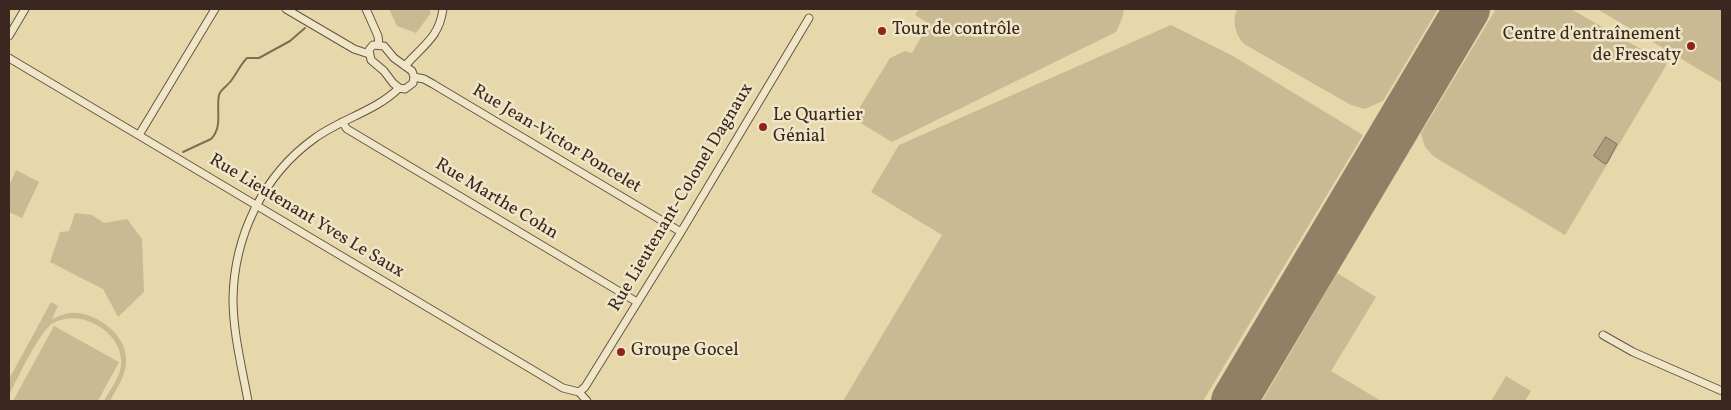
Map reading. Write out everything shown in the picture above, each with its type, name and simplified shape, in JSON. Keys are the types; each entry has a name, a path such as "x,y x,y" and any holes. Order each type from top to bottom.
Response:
{"street":[{"path":"9,36 25,9"},
{"path":"139,135 215,9"},
{"path":"286,9 354,49 369,54"},
{"path":"366,9 378,36 378,45"},
{"path":"405,66 434,36 441,21 443,9"},
{"name":"Rue Lieutenant-Colonel Dagnaux","path":"579,392 585,387 681,232 809,18"},
{"path":"373,45 378,45 384,46 394,58 412,71 413,83 405,89 399,88 371,60 369,50 373,45"},
{"name":"Rue Lieutenant Yves Le Saux","path":"9,59 563,388 579,392 587,401"},
{"name":"Rue Jean-Victor Poncelet","path":"414,77 424,79 433,84 681,232"},
{"path":"248,401 234,318 233,299 238,261 247,226 256,205 277,175 300,150 342,122 386,99 399,88"},
{"name":"Rue Marthe Cohn","path":"342,122 348,129 636,302"},
{"path":"1603,335 1633,352 1722,391"}],"shaded area":[{"path":"389,9 429,9 431,13 416,33 397,26"},
{"path":"919,9 1124,9 1116,32 892,142 859,122 860,107 890,58 905,51 912,53 929,24 915,15"},
{"path":"1237,9 1438,9 1383,101 1365,109 1351,105 1244,44 1235,28"},
{"path":"1496,9 1571,9 1667,64 1565,235 1433,156 1425,147 1421,133"},
{"name":"Centre d'entraînement de Frescaty","path":"1597,9 1722,9 1722,83"},
{"path":"1171,25 1233,56 1363,135 1203,401 843,401 942,235 871,192 899,145"},
{"path":"1606,137 1617,144 1605,164 1594,156"},
{"path":"16,170 39,182 22,218 9,212 9,186"},
{"path":"75,213 92,215 104,223 127,219 142,239 144,292 118,317 103,289 50,262 60,232 69,231"},
{"path":"1337,273 1376,297 1331,371 1381,401 1262,401"},
{"path":"51,302 58,306 52,319 70,313 89,316 107,325 120,340 124,349 126,364 121,381 110,401 104,401 120,370 121,359 119,349 113,339 96,324 74,318 63,319 47,328 29,356 9,395 9,379"},
{"path":"54,326 119,362 98,401 13,401"},
{"path":"1506,376 1531,391 1525,401 1491,401"}],"waterway":[{"path":"183,152 211,139 215,134 218,124 219,95 247,58 259,58 290,41 305,28"}],"runway":[{"path":"1234,401 1467,9"}],"place":[{"name":"Tour de contrôle","path":"882,31"},
{"name":"Centre d'entraînement de Frescaty","path":"1691,46"},
{"name":"Le Quartier Génial","path":"763,127"},
{"name":"Groupe Gocel","path":"621,352"}]}
